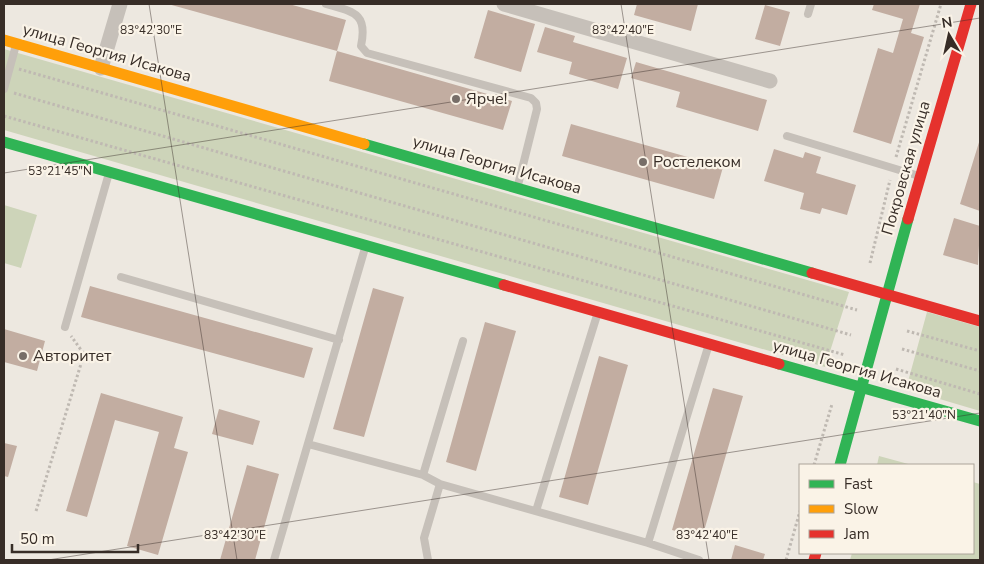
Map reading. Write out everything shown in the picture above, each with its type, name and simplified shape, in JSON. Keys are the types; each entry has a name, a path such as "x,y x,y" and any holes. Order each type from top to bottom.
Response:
{"street":[{"path":"101,68 120,4"},
{"path":"504,4 770,81"},
{"name":"Покровская улица","path":"840,464 886,295 971,4"},
{"name":"улица Георгия Исакова","path":"4,40 980,321"},
{"name":"улица Георгия Исакова","path":"4,142 980,421"}],"lane":[{"path":"326,4 352,11 360,20 364,29 361,46 367,53 531,98 536,102 537,109 518,188"},
{"path":"808,14 811,4"},
{"path":"4,88 16,44"},
{"path":"787,136 921,177"},
{"path":"65,327 109,172"},
{"path":"274,560 366,246"},
{"path":"121,276 339,340"},
{"path":"536,511 598,312"},
{"path":"423,475 463,341"},
{"path":"648,542 708,344"},
{"path":"308,444 423,475 440,484 648,542 699,560"},
{"path":"428,560 424,538 440,484"}],"path":[{"path":"870,263 893,168 941,4"},
{"path":"10,67 857,310"},
{"path":"13,93 851,334"},
{"path":"4,116 845,355"},
{"path":"36,511 84,354 65,327"},
{"path":"907,331 980,351"},
{"path":"902,349 980,371"},
{"path":"896,369 980,394"},
{"path":"814,464 832,404"},
{"path":"786,560 799,514"}],"green space":[{"path":"4,49 849,292 825,367 4,130"},
{"path":"4,205 37,215 21,268 4,263"},
{"path":"927,312 980,327 980,411 906,389"},
{"path":"879,456 908,464 877,464"},
{"path":"974,482 980,484 980,560 850,560 852,554 974,554"}],"building":[{"path":"168,4 289,4 346,20 337,51"},
{"path":"637,4 698,4 691,31 634,15"},
{"path":"874,4 920,4 911,33 924,37 891,144 853,132 878,48 893,53 903,19 872,10"},
{"path":"765,5 790,12 780,46 755,39"},
{"path":"488,10 535,24 521,72 474,58"},
{"path":"545,27 575,36 573,42 627,58 618,89 569,74 572,62 537,52"},
{"path":"337,51 512,101 503,130 329,81"},
{"path":"636,62 767,100 758,131 676,107 680,92 631,78"},
{"name":"Ростелеком","path":"571,124 723,167 714,199 562,156"},
{"path":"980,139 980,211 960,204"},
{"path":"774,149 803,158 805,152 821,157 816,173 856,185 847,215 822,208 820,214 800,209 804,193 764,181"},
{"path":"954,218 980,226 978,265 943,255"},
{"path":"90,286 313,348 304,378 81,317"},
{"path":"373,288 404,297 364,437 333,429"},
{"path":"485,322 516,331 476,471 446,462"},
{"path":"4,329 45,341 37,371 4,362"},
{"path":"599,356 628,365 588,505 559,497"},
{"path":"713,388 743,396 702,538 672,530"},
{"path":"101,393 183,417 174,448 188,452 158,555 127,546 159,432 115,420 87,517 66,511"},
{"path":"219,409 260,421 253,445 212,434"},
{"path":"4,443 17,446 8,477 4,476"},
{"path":"247,465 279,474 255,560 220,560"},
{"path":"735,545 765,554 763,560 731,560"}],"traffic: fast":[{"path":"4,142 504,285"},
{"path":"364,144 812,273"},
{"path":"840,464 908,219"},
{"path":"779,364 980,421"}],"traffic: slow":[{"path":"4,40 364,144"}],"traffic: jam":[{"path":"908,219 971,4"},
{"path":"812,273 980,321"},
{"path":"504,285 779,364"},
{"path":"814,560 816,554"}],"place":[{"name":"Ярче!","path":"456,99"},
{"name":"Ростелеком","path":"643,162"},
{"name":"Авторитет","path":"23,356"}]}
